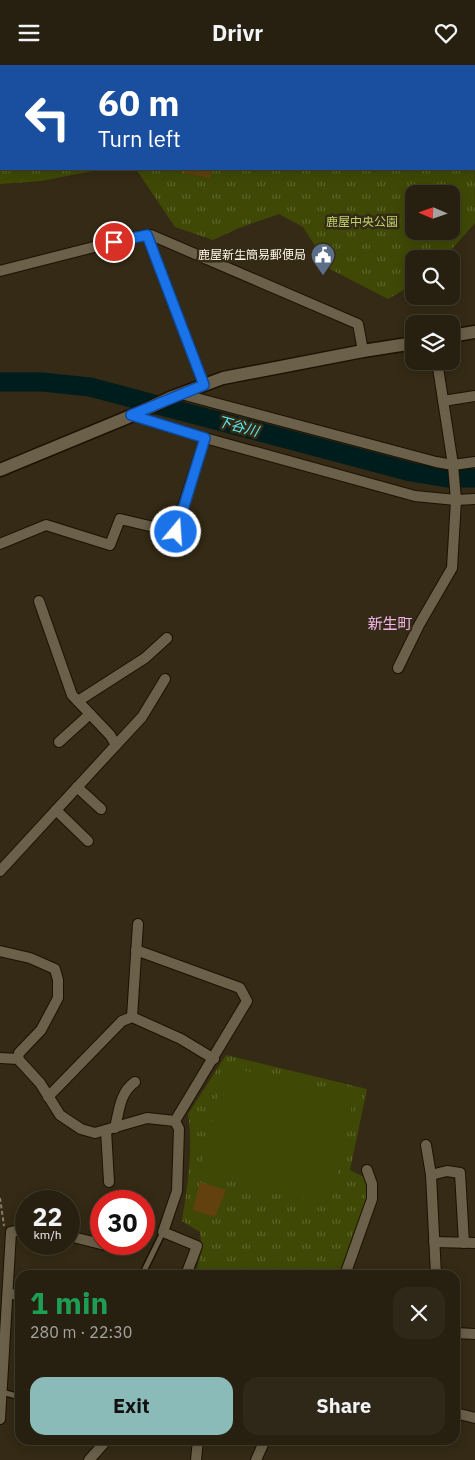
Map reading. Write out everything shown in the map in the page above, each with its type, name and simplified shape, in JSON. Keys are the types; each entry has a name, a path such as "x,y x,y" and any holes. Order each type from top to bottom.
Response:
{"street":[{"path":"147,235 204,385"},
{"path":"0,271 133,237 150,235 358,324 363,351"},
{"path":"460,334 475,332"},
{"path":"0,470 177,395 223,378 405,344"},
{"path":"398,668 419,625 452,568 456,499 453,465 438,370"},
{"path":"177,395 453,465 475,462"},
{"path":"443,401 475,396"},
{"path":"134,414 205,438 415,496 475,499"},
{"path":"0,544 46,525 110,545 120,519 176,532 205,438"},
{"path":"38,601 72,695 110,735 116,745"},
{"path":"78,701 145,658 167,638"},
{"path":"0,871 142,717 165,679"},
{"path":"59,742 90,714"},
{"path":"77,787 101,809"},
{"path":"56,810 88,841"},
{"path":"132,1017 138,924"},
{"path":"136,950 240,988 247,1001 214,1059 174,1121"},
{"path":"0,951 30,958 55,969 58,980 58,998 42,1030 19,1053 18,1059"},
{"path":"48,1097 122,1021 132,1017 182,1039 214,1059"},
{"path":"0,1058 18,1059 40,1083 60,1115 81,1129 95,1133 147,1118 174,1121"},
{"path":"109,1182 110,1129 123,1094 127,1087 135,1081"},
{"path":"174,1121 179,1129 177,1191 163,1232 197,1246 188,1270"},
{"path":"426,1145 431,1175 436,1270"},
{"path":"347,1270 372,1199 372,1184 367,1170"},
{"path":"431,1175 447,1171 460,1173 470,1243 434,1242"},
{"path":"0,1419 11,1232 15,1231"},
{"path":"8,1293 15,1295"},
{"path":"460,1333 475,1334"},
{"path":"460,1414 475,1418"},
{"path":"89,1460 102,1445"},
{"path":"196,1460 198,1445"},
{"path":"256,1460 263,1445"}],"lane":[{"path":"144,1270 163,1232"},
{"path":"1,1392 15,1396"}],"path":[{"path":"0,1198 4,1228 11,1232"}],"green space":[{"path":"0,170 99,170 41,181 0,184"},
{"name":"鹿屋中央公園","path":"137,170 475,170 475,223 460,240 460,185 405,185 405,240 460,240 451,250 405,250 405,289 388,299 330,269 303,227 279,214 239,228 213,240 175,227"},
{"path":"226,1055 367,1089 350,1170 368,1179 370,1195 341,1270 196,1270 202,1249 200,1232 182,1221 190,1154 188,1114"},
{"path":"226,1066 354,1096 330,1205 200,1173"}],"building":[{"path":"184,170 212,170 210,178 184,173"},
{"path":"200,1182 226,1190 215,1217 193,1210"}],"waterway":[{"name":"下谷川","path":"0,382 42,382 90,387 411,472 447,478 475,478"}],"place":[{"name":"鹿屋新生簡易郵便局","path":"323,276"}],"district":[{"name":"新生町","path":"390,624"}],"route":[{"path":"114,242 147,235 204,385 131,415 205,438 176,532"}]}
